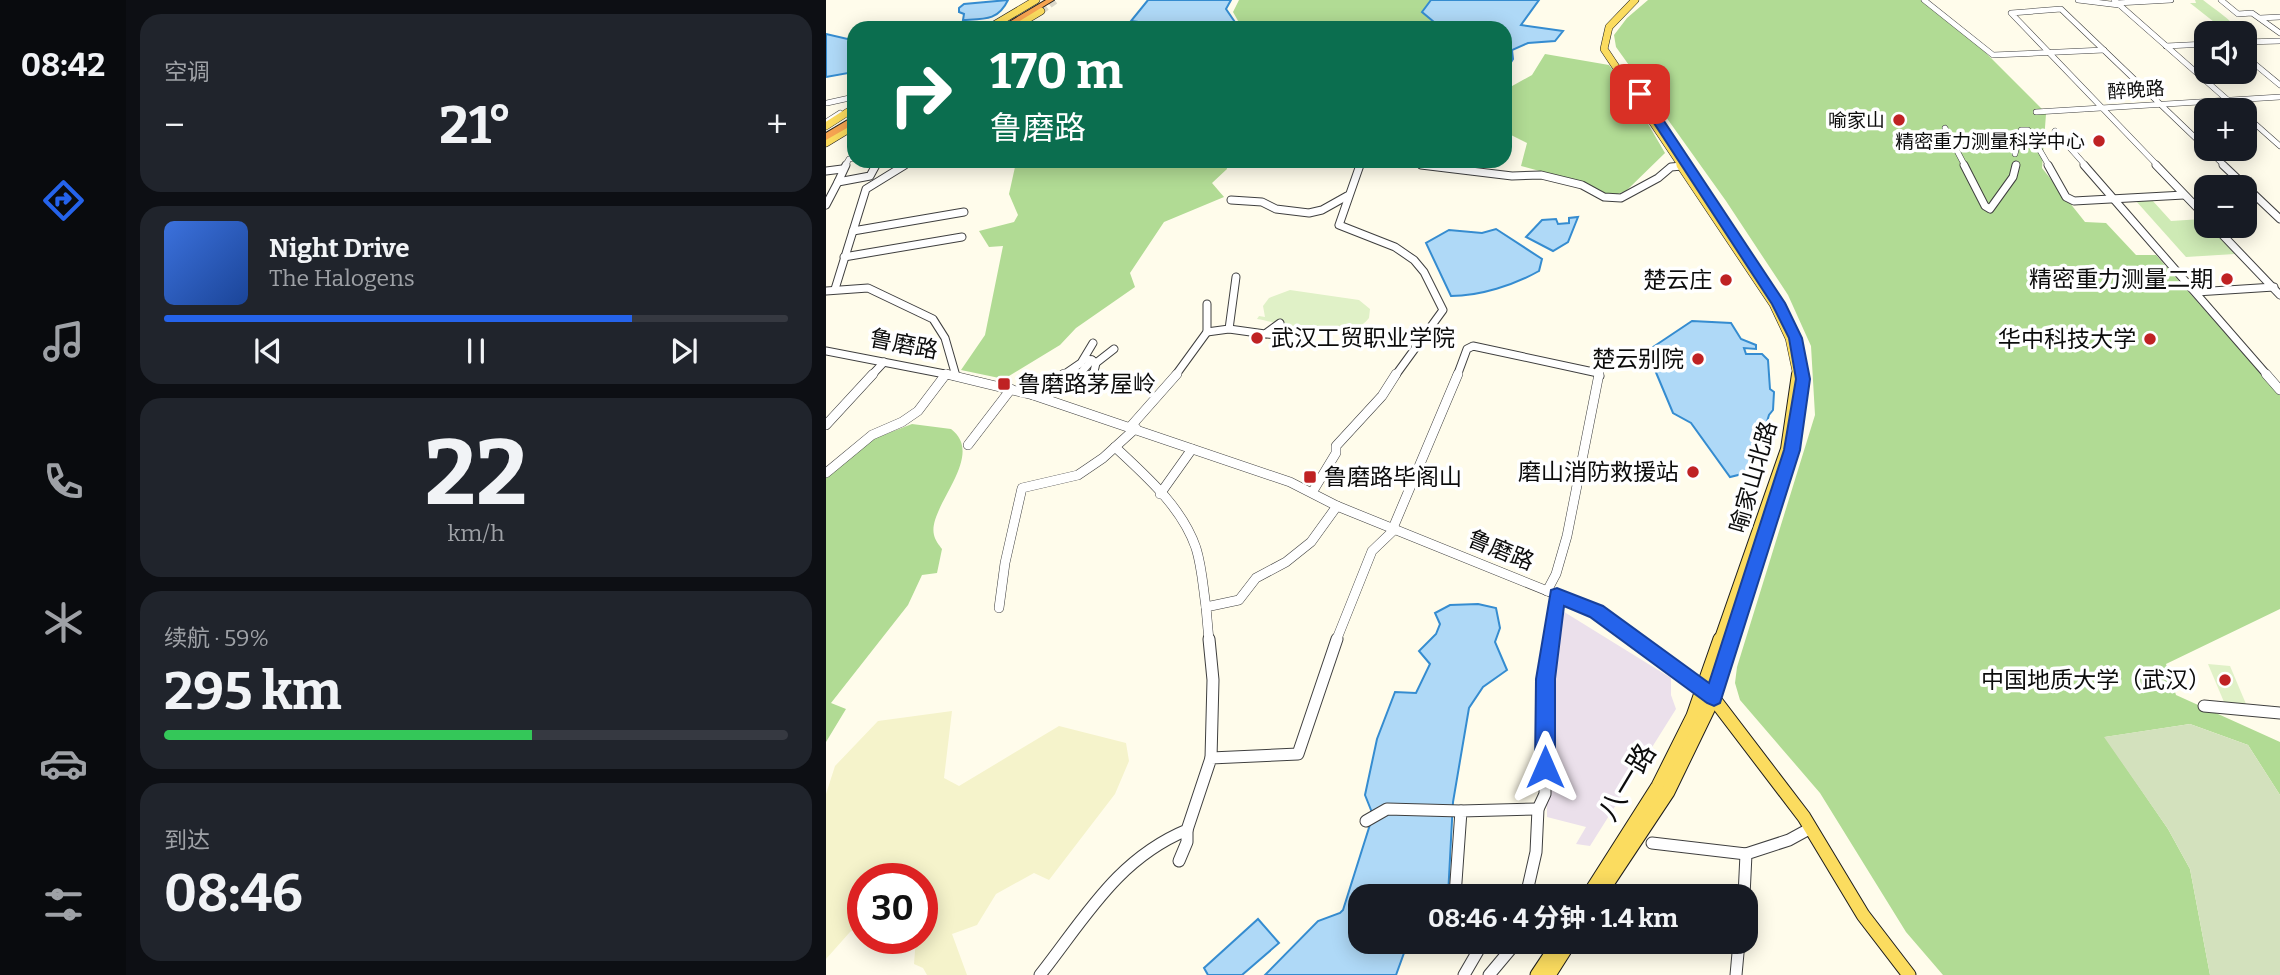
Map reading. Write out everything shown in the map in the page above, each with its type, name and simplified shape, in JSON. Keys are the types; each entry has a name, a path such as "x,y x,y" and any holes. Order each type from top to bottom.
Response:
{"highway":[{"path":"1008,21 1042,0"},
{"path":"1015,21 1051,0"},
{"path":"827,133 847,119"},
{"path":"827,133 847,123"}],"main road":[{"path":"1000,21 1034,0"},
{"name":"喻家山北路","path":"1637,0 1614,17 1604,34 1604,49 1774,304 1790,338 1798,378 1786,449 1708,693"},
{"name":"喻家山北路","path":"1637,0 1617,18 1607,34 1608,48 1779,303 1796,338 1803,379 1792,450 1708,693"},
{"path":"1025,21 1041,11"},
{"path":"827,133 847,114"},
{"path":"827,133 847,128"},
{"name":"鲁磨路","path":"1708,693 1811,828 1863,915 1909,975"},
{"name":"八一路","path":"1596,884 1658,786 1693,716 1708,693"},
{"name":"八一路","path":"1607,884 1668,792 1708,693"},
{"path":"1537,975 1551,954"},
{"path":"1549,975 1562,954"}],"street":[{"path":"996,21 1034,0"},
{"path":"1924,0 1993,55 2104,50"},
{"path":"2078,0 2117,3 2171,0"},
{"path":"2221,0 2238,13 2252,13 2280,33"},
{"path":"2126,10 2129,2"},
{"path":"2117,3 2226,98"},
{"path":"2194,137 2061,9 2011,13 2194,205"},
{"path":"2260,18 2280,17"},
{"path":"2257,42 2280,41"},
{"path":"2166,46 2194,45"},
{"path":"2257,66 2280,85"},
{"name":"醉晚路","path":"2257,98 2280,97"},
{"path":"827,103 847,99"},
{"name":"醉晚路","path":"2036,112 2194,102"},
{"path":"2257,126 2280,146"},
{"path":"1945,128 1985,206 1990,209 2013,177 2016,164"},
{"path":"2015,154 2021,130 2028,130 2066,197 2074,201 2184,195"},
{"path":"2055,131 2280,390"},
{"path":"2220,161 2280,219"},
{"path":"826,205 847,162"},
{"path":"1447,168 1512,176 1541,174 1582,185 1604,197 1621,198 1658,178 1671,167 1682,166"},
{"path":"838,182 870,176 874,168"},
{"path":"900,168 866,189 845,257 830,290 868,288 933,319 944,338 956,376"},
{"path":"1313,491 1336,453 1336,446 1382,396 1414,347 1443,313 1442,305 1416,261 1400,249 1339,225 1357,168"},
{"path":"826,171 842,169"},
{"path":"1231,200 1262,202 1276,209 1309,213 1322,210 1347,196"},
{"path":"853,231 964,212"},
{"path":"845,257 962,237"},
{"path":"2226,238 2276,287 2280,295"},
{"path":"1229,329 1236,277"},
{"path":"2196,292 2276,287"},
{"path":"999,608 1002,577 1022,488 1079,475 1115,447 1181,369 1207,332 1207,304"},
{"path":"1265,334 1280,323"},
{"path":"1207,332 1229,329 1294,337"},
{"path":"1057,380 1081,384 1093,379 1093,343"},
{"path":"1212,758 1298,754 1337,639 1372,551 1394,529 1446,407 1467,349 1473,346 1598,373 1600,376 1567,536 1552,593 1545,679 1545,793 1538,809 1536,852 1529,884"},
{"path":"1033,395 1114,349"},
{"name":"鲁磨路","path":"826,353 974,380"},
{"path":"826,425 882,364"},
{"path":"826,473 865,439 918,411 945,376"},
{"name":"鲁磨路","path":"945,376 956,376 1033,395 1133,427 1313,491 1337,506 1597,611 1708,693"},
{"path":"968,445 1011,389"},
{"path":"1115,447 1185,525 1196,548 1206,607 1213,680 1212,758 1179,861"},
{"path":"1160,494 1192,449"},
{"path":"1206,607 1239,600 1256,578 1286,562 1311,542 1337,506"},
{"path":"2204,706 2280,713"},
{"path":"1366,821 1387,809 1538,809"},
{"path":"1456,884 1461,811"},
{"path":"1652,843 1746,854 1789,840 1811,828"},
{"path":"1040,975 1103,890 1164,837 1187,830"},
{"path":"1745,884 1746,854"},
{"path":"1464,975 1476,954"},
{"path":"1489,975 1506,954"},
{"path":"1736,975 1738,954"}],"shaded area":[{"path":"1561,610 1671,678 1671,695 1676,709 1590,846 1576,844 1586,827 1547,817 1545,698"},
{"path":"952,711 944,778 959,786 1059,726 1126,743 1129,761 1115,794 1049,880 1034,873 996,894 977,925 952,934 967,975 927,975 923,968 914,964 915,954 938,954 938,863 847,863 847,935 826,959 826,794 835,766 878,721"}],"green space":[{"path":"1239,0 1431,0 1423,12 1433,21 1238,21 1233,12"},
{"path":"1648,0 1921,0 1979,46 2046,114 2042,168 2085,222 2106,223 2136,255 2156,255 2280,395 2280,609 2166,664 2176,695 2280,742 2280,795 2248,745 2190,724 2105,737 2168,829 2190,869 2210,975 1943,975 1906,932 1820,793 1740,700 1735,683 1737,667 1815,415 1811,346 1788,295 1726,201 1616,47 1614,35 1627,18"},
{"path":"2195,0 2203,0 2229,21 2213,21 2190,3 2196,3"},
{"path":"1545,54 1609,65 1630,93 1665,153 1626,191 1612,196 1580,182 1521,166 1527,143 1512,136 1512,86 1532,75"},
{"path":"1015,168 1227,169 1212,183 1224,197 1164,222 1130,273 1135,287 1076,328 1060,345 1004,379 961,370 985,335 1003,246 989,247 979,231 1014,222 1018,215 1009,194"},
{"path":"2152,200 2171,221 2194,220 2194,238 2220,238 2235,254 2186,257 2136,201"},
{"path":"1290,290 1359,300 1370,309 1369,318 1360,326 1332,332 1257,319 1259,316 1265,317 1263,306 1269,298"},
{"path":"912,424 951,429 960,440 963,453 960,467 934,524 935,537 942,549 937,573 922,575 908,605 831,703 846,709 826,742 826,476 863,443"},
{"path":"2208,664 2230,666 2246,704 2224,702"},
{"path":"2190,724 2248,745 2280,795 2280,975 2210,975 2190,869 2168,829 2104,737"}],"water":[{"path":"1008,0 1000,12 990,18 963,20 964,14 959,12 959,8 964,4"},
{"path":"1148,0 1231,0 1226,9 1234,21 1131,21"},
{"path":"1431,0 1539,0 1521,25 1563,31 1555,41 1528,43 1512,50 1512,21 1433,21 1422,12"},
{"path":"826,34 847,39 847,73 826,77"},
{"path":"1578,217 1568,242 1553,251 1526,237 1542,220 1556,219 1558,224 1569,223 1569,218"},
{"path":"1496,229 1542,259 1539,271 1496,289 1451,296 1426,243 1449,230 1482,233"},
{"path":"1692,321 1731,323 1741,339 1756,345 1756,349 1744,348 1746,354 1762,354 1768,360 1770,389 1774,392 1773,410 1769,415 1754,464 1746,473 1730,477 1691,423 1673,413 1647,351"},
{"path":"1478,604 1496,608 1500,628 1495,642 1507,670 1483,687 1469,708 1453,802 1449,884 1351,884 1373,815 1365,795 1377,739 1395,692 1416,693 1430,664 1419,651 1436,634 1440,624 1435,613 1450,605"},
{"path":"1348,894 1348,954 1404,954 1396,975 1265,975 1318,921 1343,910"},
{"path":"1258,919 1279,943 1242,975 1208,975 1204,968"}],"tunnel":[{"path":"1041,11 1056,0"}],"place":[{"name":"喻家山","path":"1899,120"},
{"name":"精密重力测量科学中心","path":"2099,141"},
{"name":"精密重力测量二期","path":"2227,279"},
{"name":"楚云庄","path":"1726,280"},
{"name":"武汉工贸职业学院","path":"1257,338"},
{"name":"华中科技大学","path":"2150,339"},
{"name":"楚云别院","path":"1698,359"},
{"name":"鲁磨路茅屋岭","path":"1004,384"},
{"name":"磨山消防救援站","path":"1693,472"},
{"name":"鲁磨路毕阁山","path":"1310,477"},
{"name":"中国地质大学（武汉）","path":"2225,680"}],"route":[{"path":"1545,767 1545,679 1557,595 1597,611 1714,697 1792,450 1803,379 1796,338 1779,303 1640,94"}]}
